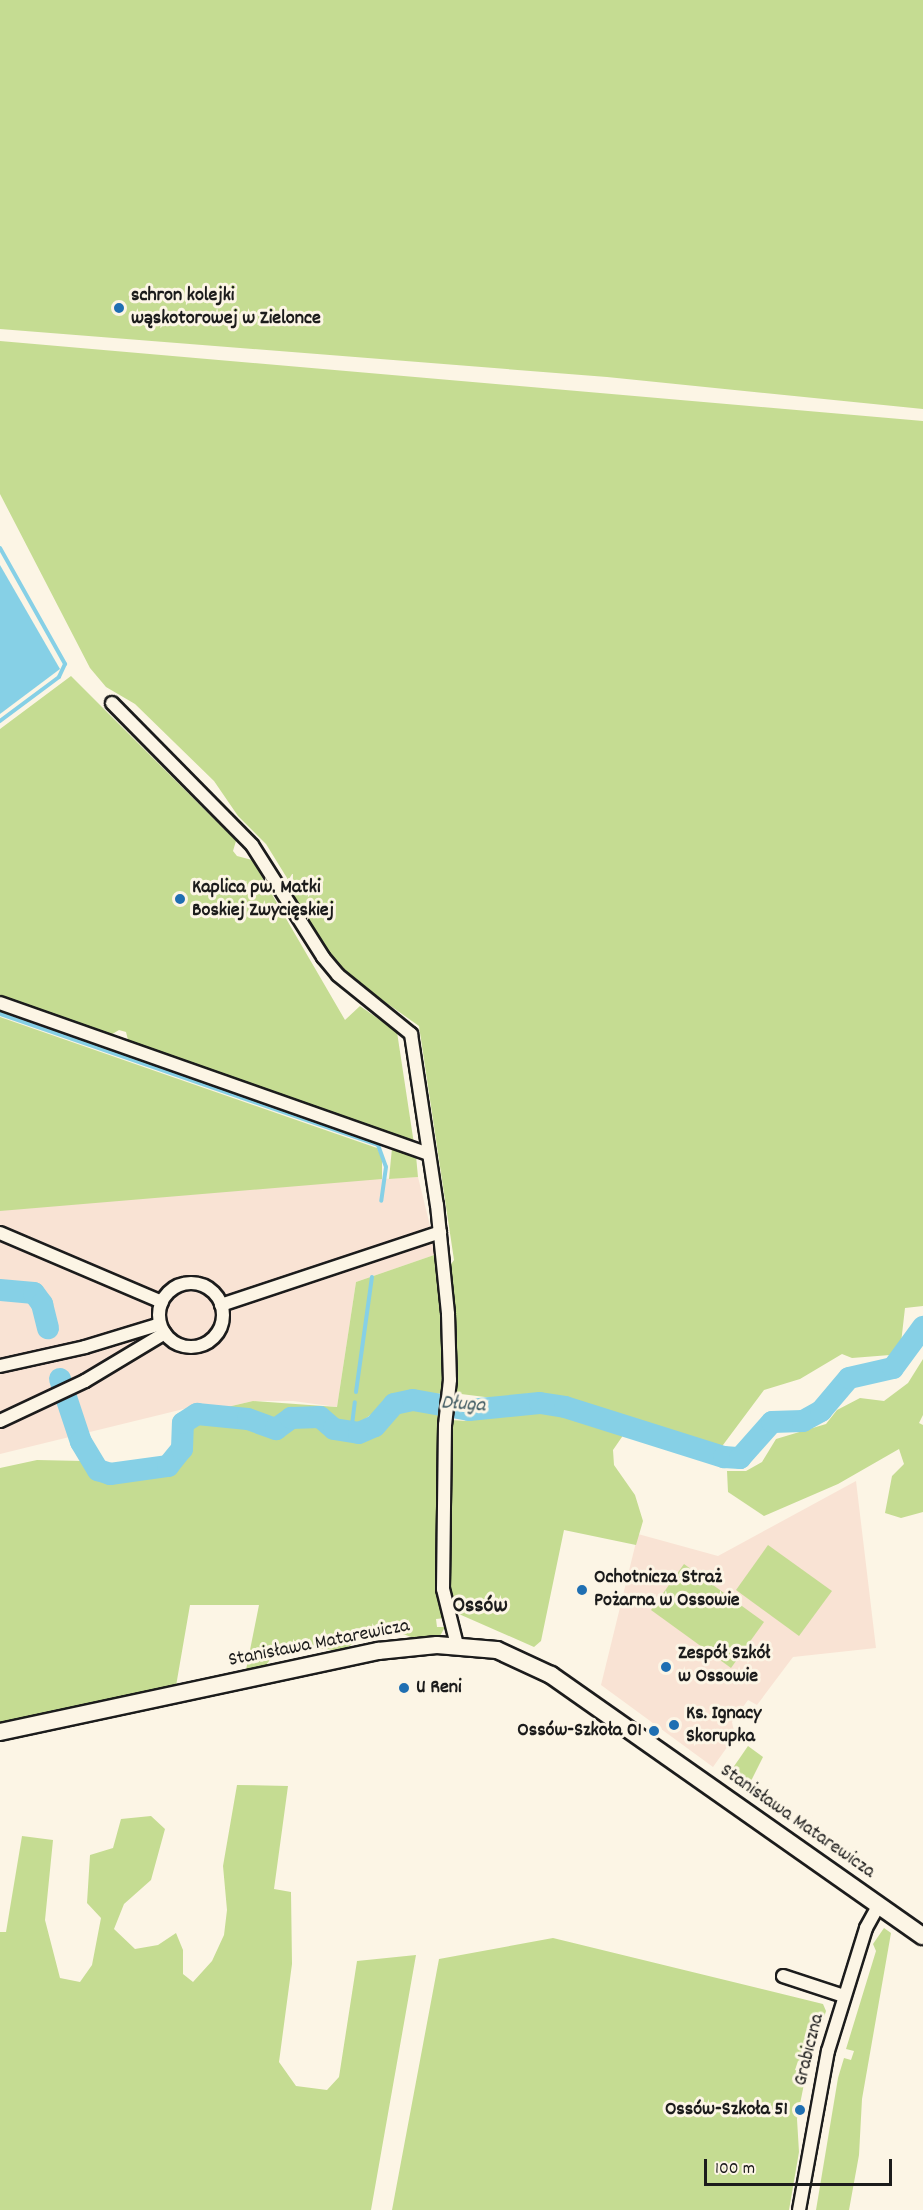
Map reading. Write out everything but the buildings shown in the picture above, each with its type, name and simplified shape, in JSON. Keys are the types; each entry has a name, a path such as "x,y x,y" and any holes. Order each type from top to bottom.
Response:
{"street":[{"path":"112,704 252,845 323,957 339,975 408,1028 440,1232 450,1380 445,1425 443,1589 457,1644"},
{"path":"0,1003 428,1154"},
{"path":"221,1305 440,1232"},
{"path":"0,1233 162,1302"},
{"path":"191,1283 211,1290 221,1305 220,1328 205,1343 184,1346 163,1329 162,1302 172,1289 191,1283"},
{"path":"3,1366 163,1329"},
{"path":"0,1421 85,1382 163,1329"},
{"name":"Stanisława Matarewicza","path":"0,1732 378,1651 457,1644 497,1650 543,1671 923,1936"},
{"name":"Grabiczna","path":"799,2210 819,2088 844,1996 866,1928 879,1905"},
{"path":"783,1976 844,1996"}],"shaded area":[{"path":"0,1017 92,1067 377,1148 382,1158 382,1179 418,1177 437,1254 356,1282 337,1407 293,1401 253,1401 223,1408 196,1406 0,1454"},
{"path":"856,1481 876,1648 793,1657 757,1705 748,1700 732,1722 735,1736 713,1767 601,1685 638,1534 718,1556"}],"green space":[{"path":"0,0 923,0 923,409 607,377 0,329"},
{"path":"0,341 923,421 923,1306 905,1308 901,1343 890,1355 852,1358 842,1354 800,1379 764,1390 720,1449 533,1393 493,1398 453,1393 449,1267 454,1260 419,1026 344,973 326,953 288,890 287,878 266,844 238,816 214,781 135,704 106,687 90,668 0,494"},
{"path":"71,676 236,841 233,851 237,856 252,860 345,1020 360,1006 397,1032 414,1144 129,1044 126,1032 119,1030 109,1036 0,997 0,729"},
{"path":"0,1017 377,1148 382,1158 382,1179 0,1211"},
{"path":"392,1148 416,1156 418,1177 389,1179"},
{"path":"437,1254 446,1393 393,1398 353,1428 306,1410 269,1422 223,1408 253,1401 337,1407 356,1282"},
{"path":"923,1359 923,1415 919,1423 923,1425 923,1512 901,1518 885,1513 892,1476 904,1464 899,1449 838,1484 764,1516 728,1492 727,1471 746,1471 762,1462 776,1439 826,1424 837,1410 860,1398 884,1401 908,1383"},
{"path":"415,1406 442,1411 445,1618 436,1619 437,1627 445,1627 440,1636 414,1638 386,1628 381,1636 361,1638 342,1651 293,1645 279,1648 266,1665 246,1670 259,1605 190,1605 176,1686 0,1724 0,1468 37,1460 83,1461 94,1477 109,1481 152,1478 171,1473 182,1465 189,1452 186,1433 200,1421 219,1422 269,1435 312,1422 332,1436 355,1440 383,1428 401,1408"},
{"path":"511,1407 562,1413 624,1434 613,1450 614,1465 635,1495 643,1521 636,1545 564,1530 541,1641 534,1647 452,1611 448,1596 451,1420 467,1421"},
{"path":"768,1545 832,1591 799,1636 736,1590"},
{"path":"684,1564 764,1622 731,1668 651,1610"},
{"path":"748,1746 763,1757 747,1789 728,1775"},
{"path":"237,1785 288,1786 274,1889 291,1892 292,1964 279,2062 296,2086 327,2090 339,2077 357,1961 416,1955 371,2210 0,2210 0,1932 6,1932 22,1836 53,1840 45,1920 60,1978 80,1982 92,1965 101,1918 87,1903 90,1855 113,1848 121,1819 151,1816 165,1829 151,1880 124,1904 114,1929 135,1949 158,1945 176,1933 183,1950 183,1974 193,1982 212,1961 224,1935 227,1910 223,1866"},
{"path":"884,1928 891,1933 862,2099 859,2155 849,2210 816,2210 838,2078 844,2058 851,2060 854,2051 846,2049 876,1951 873,1944"},
{"path":"553,1938 823,2004 826,2011 809,2065 798,2061 795,2070 806,2074 797,2119 799,2152 789,2210 392,2210 439,1959"}],"water":[{"path":"0,565 60,669 0,714"}],"waterway":[{"path":"0,548 65,664 59,677 0,721"},
{"path":"0,1014 378,1145 386,1167 381,1201"},
{"path":"356,1392 372,1277"},
{"name":"Długa","path":"0,1290 34,1293 42,1304 48,1328"},
{"name":"Długa","path":"60,1379 81,1442 98,1470 110,1474 168,1466 182,1449 183,1423 197,1414 248,1419 276,1429 291,1418 320,1417 334,1429 359,1433 375,1426 394,1404 413,1400 469,1410 540,1403 565,1407 724,1457 740,1458 772,1422 803,1421 821,1411 849,1378 893,1368 923,1327"},
{"path":"351,1433 355,1402"}],"place":[{"name":"schron kolejki wąskotorowej w Zielonce","path":"119,308"},
{"name":"Kaplica pw. Matki Boskiej Zwycięskiej","path":"180,899"},
{"name":"Ochotnicza Straż Pożarna w Ossowie","path":"582,1590"},
{"name":"Zespół Szkół w Ossowie","path":"666,1667"},
{"name":"U Reni","path":"404,1688"},
{"name":"Ks. Ignacy Skorupka","path":"674,1725"},
{"name":"Ossów-Szkoła 01","path":"654,1731"},
{"name":"Ossów-Szkoła 51","path":"800,2110"}],"district":[{"name":"Ossów","path":"480,1607"}]}
